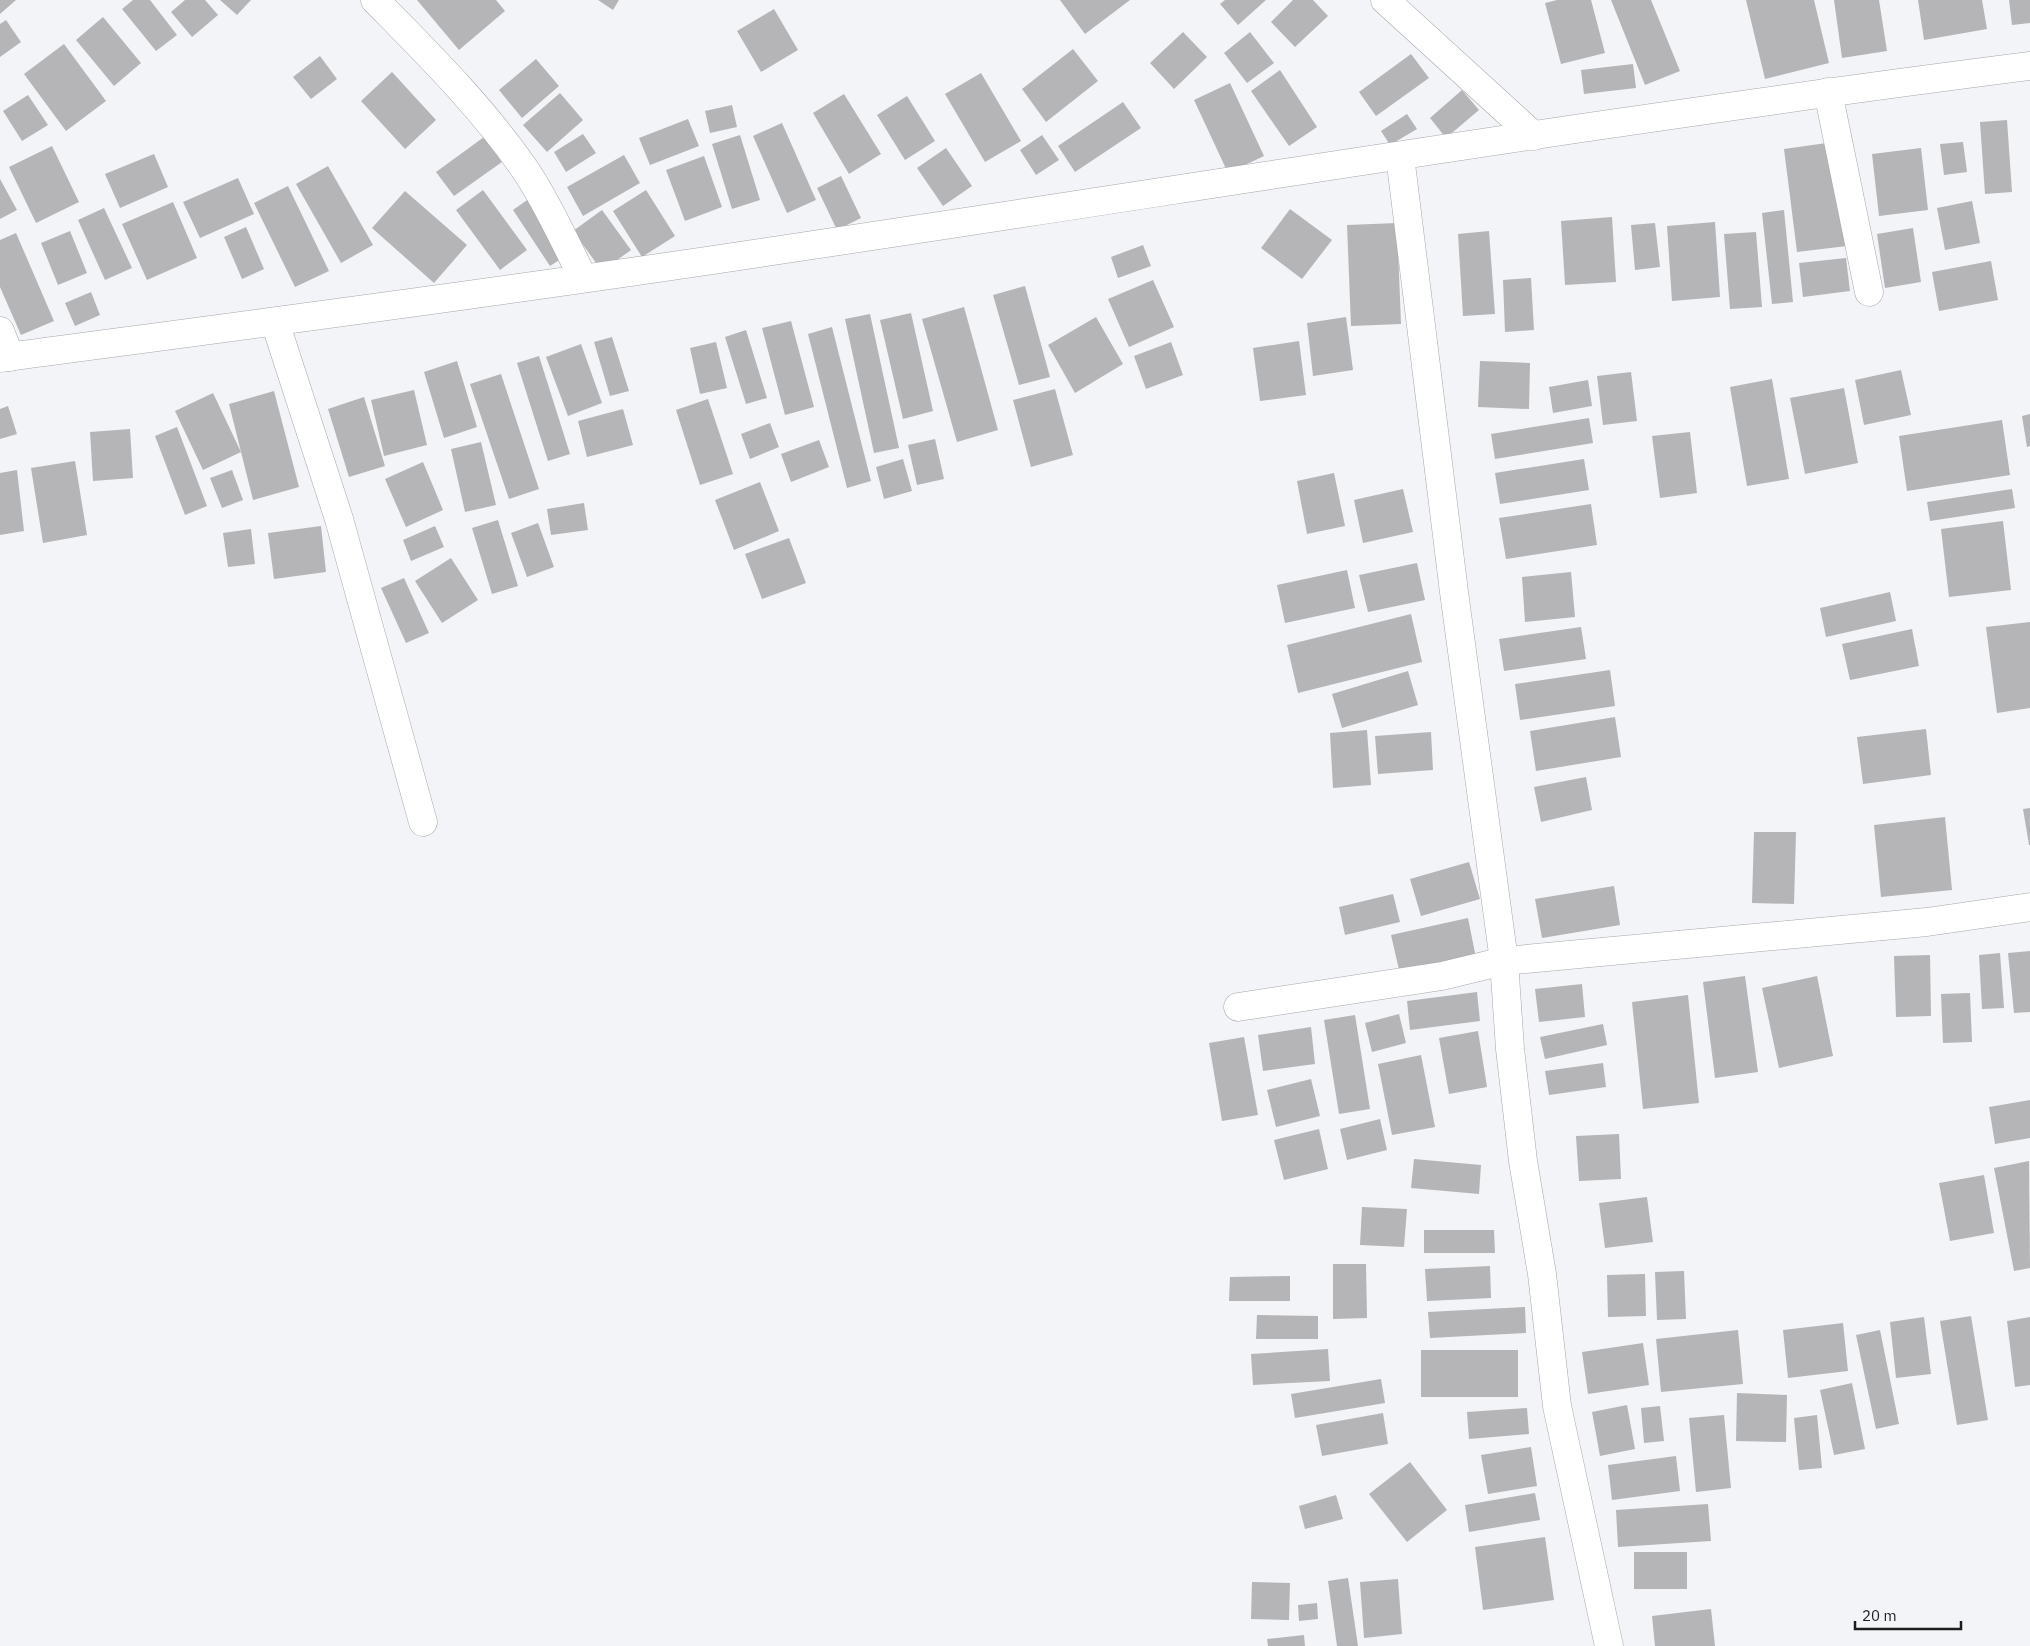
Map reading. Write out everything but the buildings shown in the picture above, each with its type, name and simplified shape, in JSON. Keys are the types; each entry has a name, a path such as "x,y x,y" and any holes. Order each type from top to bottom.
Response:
{"street":[{"path":"375,0 429,55 476,107 526,171 583,278"},
{"path":"1385,0 1534,136"},
{"path":"0,331 5,357 276,322 798,248 1828,92 2030,66"},
{"path":"1828,92 1869,292"},
{"path":"1400,156 1452,573 1504,961 1510,1049 1522,1152 1542,1274 1556,1406 1609,1646"},
{"path":"276,322 339,519 423,822"},
{"path":"1238,1007 1442,976 1504,961 1926,922 2030,907"}]}
